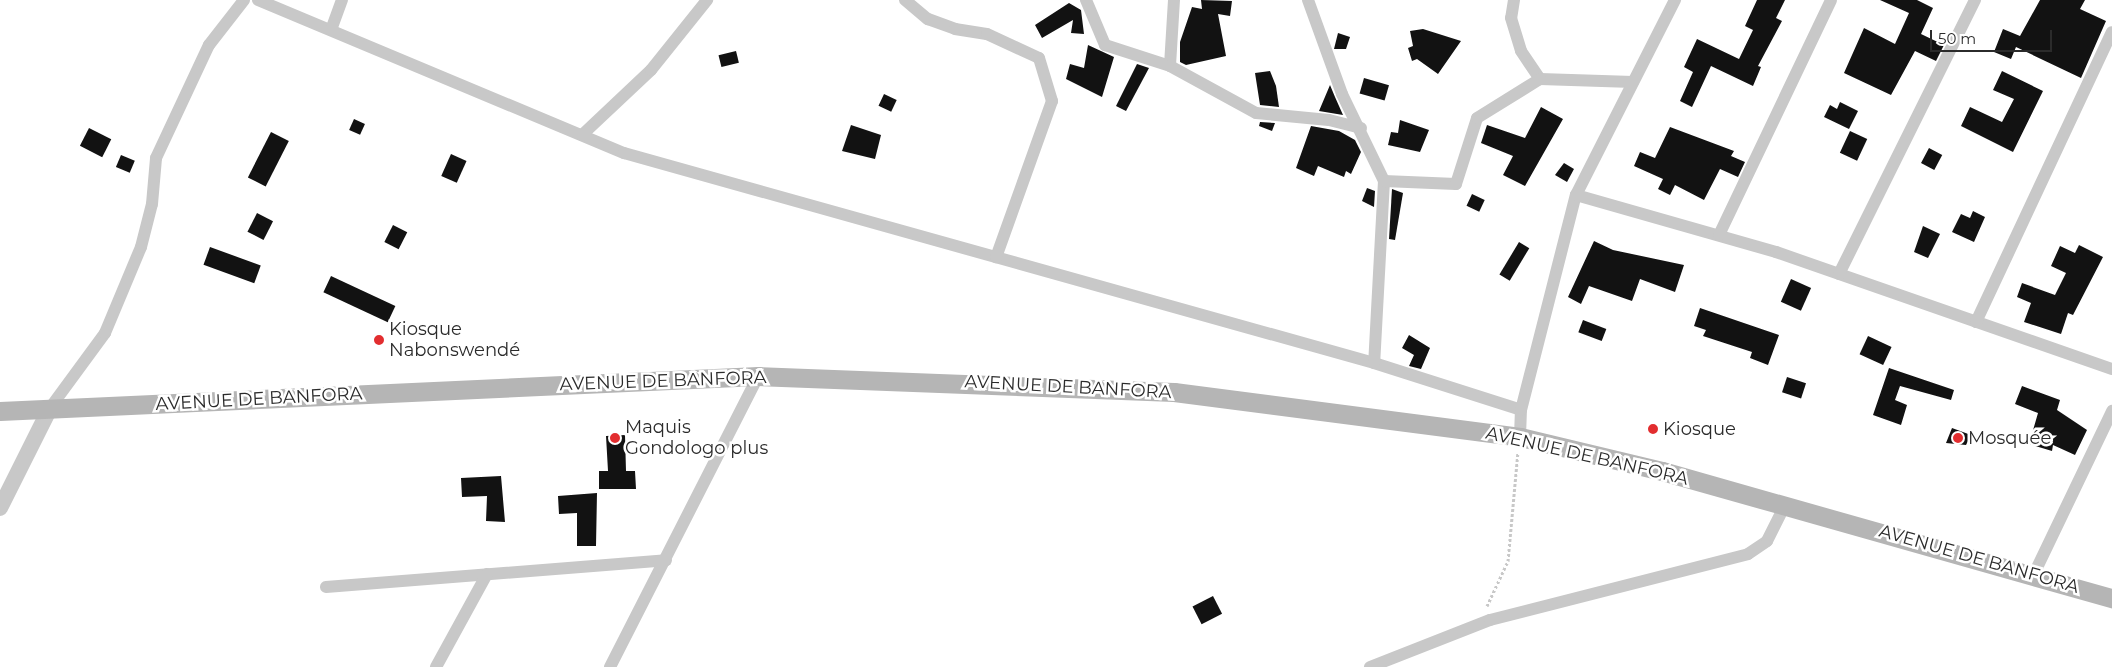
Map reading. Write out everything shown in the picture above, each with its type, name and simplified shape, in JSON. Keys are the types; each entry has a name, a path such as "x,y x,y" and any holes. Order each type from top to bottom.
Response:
{"main road":[{"name":"AVENUE DE BANFORA","path":"0,410 758,376 1174,392 1520,437 1785,505 2034,574 2112,598"}],"street":[{"path":"0,508 50,408 105,333 141,248 156,158 210,45 244,0"},
{"path":"258,0 624,153 1374,362 1521,410"},
{"path":"330,30 342,0"},
{"path":"582,135 651,70 707,0"},
{"path":"905,0 928,19 955,29 987,34 1039,58 1052,101 996,257"},
{"path":"1086,0 1105,45 1170,66 1256,113 1329,120 1361,128"},
{"path":"1170,66 1174,0"},
{"path":"1308,0 1342,94 1361,128 1384,181 1374,362"},
{"path":"1514,0 1511,18 1521,51 1540,79"},
{"path":"1520,437 1521,410 1576,195 1675,0"},
{"path":"1719,235 1832,0"},
{"path":"1839,274 1975,0"},
{"path":"1976,322 2112,32"},
{"path":"1384,181 1456,184 1477,118 1540,79 1633,82"},
{"path":"1576,195 1719,235 1839,274 2112,369"},
{"path":"610,667 758,376"},
{"path":"2034,574 2112,411"},
{"path":"1370,667 1475,628 1490,620 1748,554 1767,541 1785,505"},
{"path":"326,587 666,560"},
{"path":"436,667 487,574"}],"path":[{"path":"1475,628 1508,560 1520,437"}],"building":[{"path":"1201,0 1232,1 1230,16 1218,14 1226,56 1186,65 1180,62 1180,42 1192,7 1202,9"},
{"path":"1757,0 1785,0 1776,18 1782,21 1758,66 1761,67 1753,86 1711,66 1692,107 1680,101 1693,72 1684,67 1697,39 1739,59 1753,30 1745,26"},
{"path":"1880,0 1917,0 1933,8 1921,34 1944,45 1936,61 1915,51 1891,95 1844,73 1864,28 1895,44 1909,13"},
{"path":"2040,0 2085,0 2080,9 2106,21 2081,78 2016,47 2011,59 1994,52 2003,29 2020,36"},
{"path":"1069,3 1081,10 1084,34 1071,33 1073,20 1042,38 1035,25"},
{"path":"1423,29 1461,41 1438,74 1417,59 1412,61 1408,48 1413,46 1410,31"},
{"path":"1338,33 1350,37 1346,49 1334,49"},
{"path":"1088,45 1114,57 1102,97 1066,79 1070,64 1084,68"},
{"path":"736,51 739,63 721,67 719,55"},
{"path":"1137,64 1149,68 1126,111 1116,106"},
{"path":"1270,71 1276,86 1279,107 1260,105 1255,73"},
{"path":"2002,71 2043,91 2013,152 1961,126 1970,107 2002,122 2014,99 1993,90"},
{"path":"1364,78 1389,85 1385,101 1360,93"},
{"path":"1330,85 1335,97 1343,115 1319,111"},
{"path":"884,94 897,100 891,112 879,106"},
{"path":"1840,102 1858,111 1849,129 1824,117 1830,105 1837,109"},
{"path":"1541,107 1563,119 1525,186 1503,175 1513,156 1481,143 1487,125 1525,138"},
{"path":"354,119 365,124 360,135 349,130"},
{"path":"1400,120 1429,130 1420,152 1388,145 1391,132 1398,133"},
{"path":"1260,122 1275,123 1272,131 1259,126"},
{"path":"851,125 881,135 875,159 842,151"},
{"path":"1311,126 1339,131 1355,140 1361,152 1351,174 1346,171 1344,177 1318,166 1314,176 1296,168"},
{"path":"1670,127 1734,151 1731,156 1745,162 1738,177 1720,169 1704,200 1675,185 1670,195 1658,189 1663,179 1634,166 1640,152 1655,158"},
{"path":"89,128 111,139 102,157 80,146"},
{"path":"1850,131 1867,139 1857,161 1840,153"},
{"path":"271,132 289,141 266,187 248,177"},
{"path":"1929,148 1942,155 1934,170 1921,163"},
{"path":"451,154 467,161 457,183 441,176"},
{"path":"121,155 135,161 130,173 116,167"},
{"path":"1564,163 1574,169 1567,182 1555,175"},
{"path":"1367,188 1375,191 1374,207 1362,201"},
{"path":"1392,189 1403,193 1395,240 1389,239"},
{"path":"1472,194 1485,200 1479,212 1467,206"},
{"path":"1973,211 1985,217 1974,242 1952,232 1961,214 1970,218"},
{"path":"257,213 273,221 264,240 247,232"},
{"path":"393,225 407,232 399,249 384,242"},
{"path":"1923,226 1940,234 1928,258 1914,252"},
{"path":"1594,241 1613,250 1684,265 1675,292 1640,279 1632,301 1589,286 1581,304 1568,297"},
{"path":"1519,242 1529,248 1510,281 1499,275"},
{"path":"2079,245 2103,257 2073,315 2068,313 2061,334 2024,322 2031,303 2017,297 2022,283 2055,295 2066,273 2051,266 2060,246 2075,253"},
{"path":"210,247 261,265 254,283 204,265"},
{"path":"331,276 395,306 388,322 323,292"},
{"path":"1791,279 1811,288 1801,311 1781,302"},
{"path":"1700,308 1779,335 1768,365 1750,358 1752,352 1703,336 1706,330 1694,326"},
{"path":"1583,320 1606,329 1602,341 1578,332"},
{"path":"1409,335 1430,348 1421,369 1409,366 1414,355 1402,348"},
{"path":"1868,336 1892,347 1883,365 1860,354"},
{"path":"1889,368 1954,390 1951,400 1900,386 1895,400 1907,405 1901,425 1873,415"},
{"path":"1787,377 1806,383 1801,398 1782,392"},
{"path":"2022,386 2060,400 2057,410 2087,430 2075,455 2053,445 2052,451 2029,444 2038,413 2015,404"},
{"path":"1952,428 1971,435 1966,445 1946,443"},
{"path":"625,435 626,471 635,471 636,489 599,489 599,471 608,471 606,436"},
{"path":"501,476 505,522 486,521 487,496 462,497 461,478"},
{"path":"597,493 596,546 577,546 577,513 559,514 558,496"},
{"path":"1213,596 1222,614 1202,624 1193,606"}],"place":[{"name":"Kiosque Nabonswendé","path":"379,340"},
{"name":"Kiosque","path":"1653,429"},
{"name":"Maquis Gondologo plus","path":"615,438"},
{"name":"Mosquée","path":"1958,438"}]}
